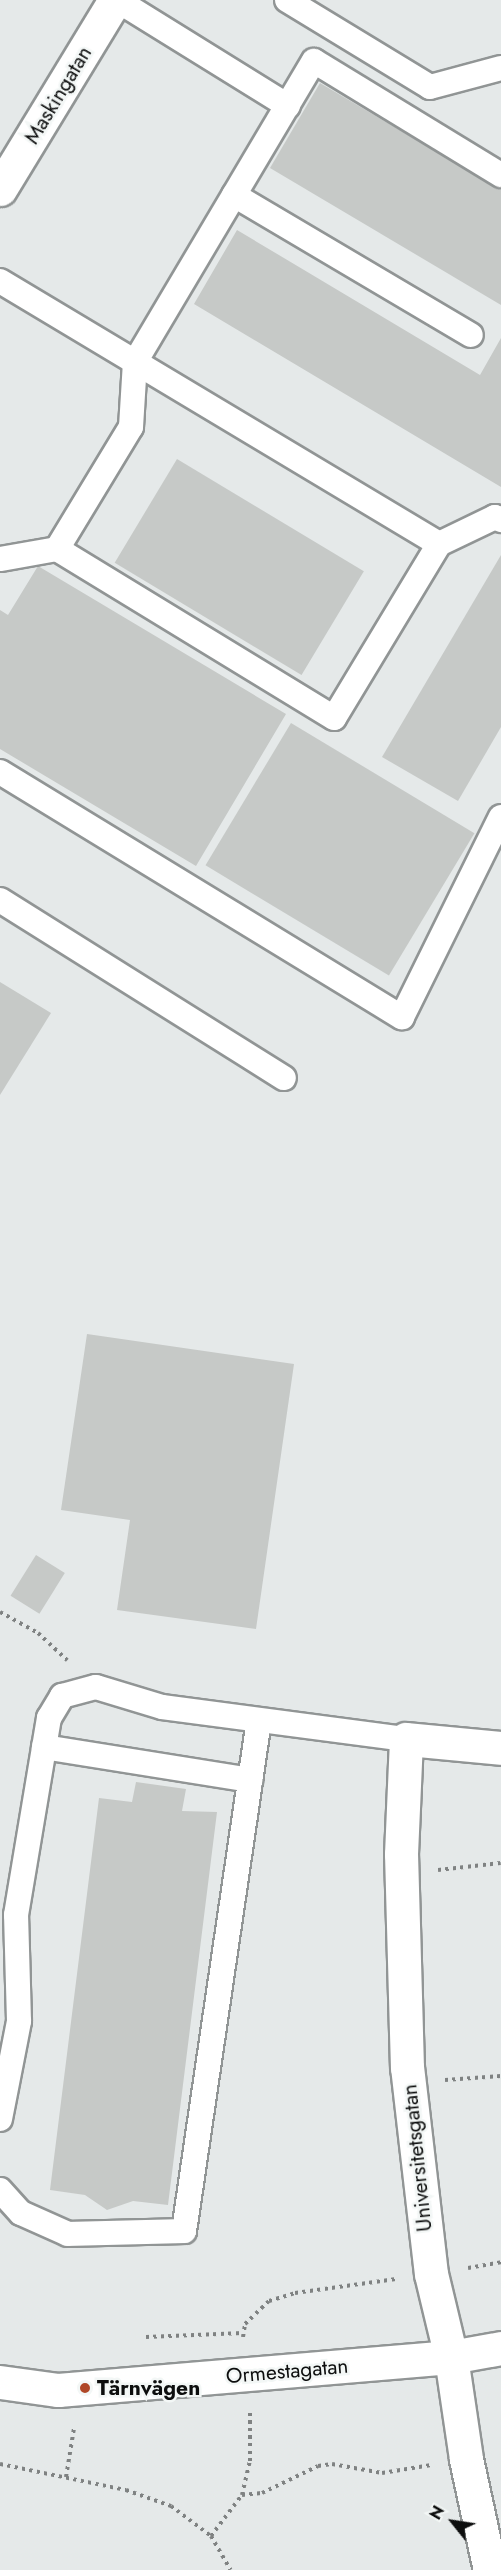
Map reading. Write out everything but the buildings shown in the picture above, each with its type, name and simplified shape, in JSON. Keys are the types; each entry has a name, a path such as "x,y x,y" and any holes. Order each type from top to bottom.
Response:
{"street":[{"name":"Maskingatan","path":"0,189 116,0"},
{"path":"406,1739 501,1748"},
{"name":"Universitetsgatan","path":"406,1739 401,1873 408,2082 431,2274 451,2357 466,2459 490,2570"},
{"name":"Ormestagatan","path":"0,2382 58,2390 451,2357 501,2348"}],"lane":[{"path":"116,0 288,106"},
{"path":"287,0 430,87 501,69"},
{"path":"57,549 130,427 135,362 314,61 501,175"},
{"path":"234,195 471,335"},
{"path":"0,281 439,544"},
{"path":"0,560 57,549 334,718 439,544 495,517 501,520"},
{"path":"0,772 402,1017 501,817"},
{"path":"0,900 284,1078"},
{"path":"0,2119 19,2021 16,1915 49,1718 62,1696 96,1687 162,1707 406,1739"},
{"path":"0,2190 21,2213 68,2234 184,2231 259,1720"},
{"path":"44,1748 250,1780"},
{"path":"0,1951 16,1915"}],"path":[{"path":"0,1612 38,1633 96,1687"},
{"path":"401,1873 501,1863"},
{"path":"408,2082 501,2076"},
{"path":"146,2337 243,2333"},
{"path":"66,2477 74,2428"},
{"path":"242,2495 262,2493 318,2466 332,2464 382,2474 466,2459"},
{"path":"0,2464 126,2490 171,2506 211,2536 231,2570"}],"place":[{"name":"Tärnvägen","path":"85,2388"}]}
